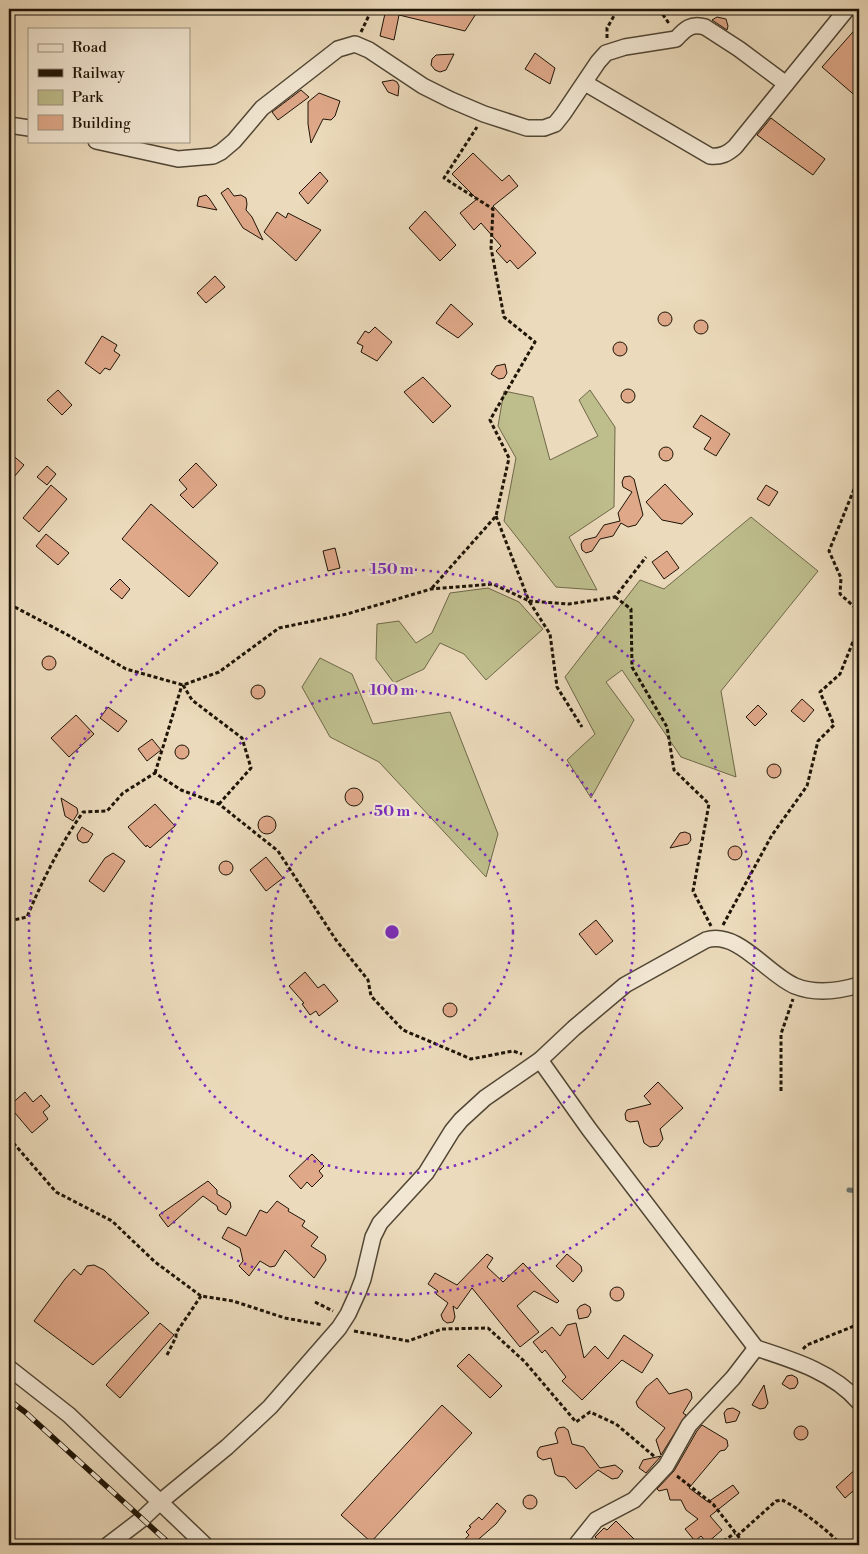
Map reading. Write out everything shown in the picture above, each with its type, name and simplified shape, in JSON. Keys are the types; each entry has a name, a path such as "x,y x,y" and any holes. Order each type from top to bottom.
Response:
{"street":[{"path":"585,83 710,156 719,157 728,154 735,147 847,9"},
{"path":"101,142 178,159 213,156 234,141 253,118 270,102 338,49 355,44 369,50 423,86 484,114 527,128 544,128 555,124 606,53 625,47 676,39 686,28 699,25 739,49 786,84"},
{"path":"9,125 28,128"},
{"path":"108,1545 142,1519 227,1447 270,1407 305,1369 339,1328 348,1314 363,1279 373,1237 380,1223 426,1173 452,1131 472,1109 540,1060 625,985 706,940 717,937 736,943 787,982 797,987 825,991 844,990 859,986"},
{"path":"540,1060 589,1129 756,1348 791,1359 835,1380 859,1402"},
{"path":"576,1545 596,1520 634,1500 666,1466 689,1425 733,1378 756,1348"},
{"path":"9,1368 69,1415 205,1545"}],"path":[{"path":"355,44 372,9"},
{"path":"606,53 607,28 618,9"},
{"path":"431,589 496,516 509,458 490,420 535,342 504,317 491,248 493,209 444,178 484,114"},
{"path":"859,477 829,550 841,578 840,594 859,611"},
{"path":"496,516 529,601 550,634 556,687 582,727"},
{"path":"9,604 126,669 183,684 219,672 278,628 347,614 431,589 493,584 529,601 569,604 615,597 646,557"},
{"path":"615,597 631,609 632,667 667,727 674,770 709,804 693,891 717,937"},
{"path":"717,937 772,835 807,786 818,741 834,725 820,692 840,674 859,627"},
{"path":"9,921 27,917 42,883 72,827 83,812 107,811 123,793 156,773 183,684"},
{"path":"183,684 192,700 242,738 251,768 219,804"},
{"path":"156,773 181,790 219,804 278,851 336,940 368,980 371,996 403,1030 471,1059 513,1051 540,1060"},
{"path":"781,1090 781,1034 797,987"},
{"path":"167,1355 176,1337 176,1333 201,1296"},
{"path":"791,1359 807,1346 859,1324"},
{"path":"666,1466 713,1504 745,1545"},
{"path":"718,1545 736,1534 776,1501 782,1500 837,1540 840,1545"}],"green space":[{"path":"590,390 615,427 614,507 569,537 597,590 556,587 504,521 516,458 498,426 504,391 533,397 550,460 598,436 579,400"},
{"path":"751,517 818,571 721,691 736,777 681,757 622,670 606,682 634,720 591,798 567,760 595,734 565,677 640,580 664,589"},
{"path":"488,588 519,602 543,629 486,680 464,654 440,643 424,669 394,683 376,659 377,624 399,621 416,643 432,633 450,593"},
{"path":"320,658 352,674 373,724 450,712 498,834 486,877 379,762 330,737 302,687"}],"building":[{"path":"386,9 479,9 465,31 399,15 394,40 380,36"},
{"path":"717,17 726,19 727,30 712,20"},
{"path":"859,25 859,99 822,67"},
{"path":"535,53 555,68 550,84 525,69"},
{"path":"454,54 446,70 440,72 431,65 432,59 436,55"},
{"path":"393,80 399,86 398,96 388,92 382,82"},
{"path":"301,90 309,97 278,120 272,112"},
{"path":"319,93 340,101 335,116 331,120 323,119 311,143 308,124 308,102"},
{"path":"771,118 825,159 813,175 757,135"},
{"path":"473,153 502,181 509,175 518,186 493,206 536,253 518,269 510,260 507,263 496,251 501,246 481,223 474,230 460,213 477,199 452,174"},
{"path":"320,172 328,181 308,204 299,193"},
{"path":"228,188 234,196 241,195 246,198 246,210 252,217 263,240 243,228 221,193"},
{"path":"206,195 217,210 197,206 199,197"},
{"path":"425,211 456,245 440,261 409,228"},
{"path":"277,212 286,218 288,213 321,230 296,261 264,232"},
{"path":"215,276 225,287 206,303 197,293"},
{"path":"451,304 473,324 458,338 436,323"},
{"path":"665,312 670,314 672,319 670,324 665,326 660,324 658,319 660,314"},
{"path":"701,320 706,322 708,327 706,332 701,334 696,332 694,327 696,322"},
{"path":"375,327 392,342 377,361 361,352 363,346 357,343 365,331 369,333"},
{"path":"102,336 117,345 114,351 120,355 110,370 105,368 100,374 85,363"},
{"path":"620,342 625,344 627,349 625,354 620,356 615,354 613,349 615,344"},
{"path":"505,364 507,373 504,378 499,379 491,374 496,366"},
{"path":"423,377 451,406 433,423 404,392"},
{"path":"628,389 633,391 635,396 633,401 628,403 623,401 621,396 623,391"},
{"path":"58,390 72,405 62,415 47,400"},
{"path":"701,415 730,434 716,456 704,449 711,438 693,427"},
{"path":"666,447 671,449 673,454 671,459 666,461 661,459 659,454 661,449"},
{"path":"9,452 24,465 9,483"},
{"path":"196,463 217,485 193,508 180,495 187,489 179,480"},
{"path":"47,466 56,474 47,485 37,477"},
{"path":"630,476 634,479 643,515 636,525 628,527 621,523 613,536 600,539 592,551 586,553 582,550 581,544 584,540 596,537 604,525 620,521 618,513 632,492 623,487 622,482 624,477"},
{"path":"665,484 693,514 682,524 662,520 646,502"},
{"path":"51,485 67,499 39,532 23,518"},
{"path":"766,485 778,492 769,506 757,499"},
{"path":"151,504 218,563 189,597 122,539"},
{"path":"46,534 69,553 58,565 36,546"},
{"path":"335,548 340,568 328,571 323,551"},
{"path":"667,551 679,568 664,579 652,562"},
{"path":"120,579 130,589 122,599 110,589"},
{"path":"49,656 54,658 56,663 54,668 49,670 44,668 42,663 44,658"},
{"path":"258,685 263,687 265,692 263,697 258,699 253,697 251,692 253,687"},
{"path":"802,699 814,710 804,722 791,711"},
{"path":"758,705 767,714 755,726 746,717"},
{"path":"108,707 127,721 118,732 100,718"},
{"path":"76,715 94,734 69,757 51,738"},
{"path":"152,739 161,750 147,761 138,749"},
{"path":"182,745 187,747 189,752 187,757 182,759 177,757 175,752 177,747"},
{"path":"774,764 779,766 781,771 779,776 774,778 769,776 767,771 769,766"},
{"path":"354,788 360,791 363,797 360,803 354,806 348,803 345,797 348,791"},
{"path":"61,798 77,808 78,813 73,821 65,816"},
{"path":"155,804 175,826 150,848 147,845 146,847 128,827"},
{"path":"267,816 273,819 276,825 273,831 267,834 261,831 258,825 261,819"},
{"path":"82,827 93,834 88,842 83,843 78,840 77,835"},
{"path":"680,833 690,834 691,840 688,844 670,848"},
{"path":"735,846 740,848 742,853 740,858 735,860 730,858 728,853 730,848"},
{"path":"113,853 125,861 104,892 89,881 105,858"},
{"path":"266,857 283,878 266,891 250,870"},
{"path":"226,861 231,863 233,868 231,873 226,875 221,873 219,868 221,863"},
{"path":"596,920 613,941 596,955 579,934"},
{"path":"305,972 318,988 324,984 338,1001 319,1016 316,1011 310,1015 302,1004 304,1003 289,986"},
{"path":"450,1003 455,1005 457,1010 455,1015 450,1017 445,1015 443,1010 445,1005"},
{"path":"658,1082 683,1108 660,1129 663,1139 658,1146 650,1147 644,1143 638,1121 630,1122 626,1120 625,1114 627,1110 651,1104 644,1096"},
{"path":"25,1092 33,1102 41,1095 50,1106 43,1112 48,1119 32,1133 9,1106"},
{"path":"312,1154 324,1166 319,1171 323,1176 312,1187 307,1182 301,1189 289,1176"},
{"path":"208,1181 217,1190 217,1194 230,1202 231,1207 226,1215 203,1196 168,1227 159,1215"},
{"path":"277,1201 289,1209 288,1211 305,1221 302,1226 318,1237 311,1246 325,1255 326,1260 314,1278 285,1250 275,1266 270,1267 260,1261 249,1276 239,1266 243,1261 240,1248 222,1238 228,1227 246,1236 260,1210 267,1213"},
{"path":"487,1254 493,1258 487,1267 503,1282 523,1263 559,1301 557,1303 534,1291 517,1306 539,1332 520,1347 472,1288 457,1309 453,1306 455,1317 453,1322 447,1323 441,1315 448,1303 436,1294 438,1291 428,1284 435,1273 457,1285"},
{"path":"567,1254 581,1266 582,1271 573,1282 556,1266"},
{"path":"94,1265 104,1270 149,1313 93,1365 34,1321 74,1269 81,1275 87,1266"},
{"path":"617,1287 622,1289 624,1294 622,1299 617,1301 612,1299 610,1294 612,1289"},
{"path":"585,1304 590,1307 591,1312 588,1317 579,1319 577,1310"},
{"path":"160,1323 174,1335 120,1398 106,1385"},
{"path":"576,1323 584,1358 595,1346 608,1359 624,1335 653,1355 642,1373 622,1360 582,1400 562,1381 566,1377 545,1350 542,1353 533,1342 552,1327 560,1336 567,1325"},
{"path":"469,1354 502,1386 490,1398 457,1366"},
{"path":"792,1375 797,1378 798,1383 795,1388 790,1389 782,1384 787,1376"},
{"path":"657,1378 669,1394 687,1389 691,1392 692,1398 683,1413 686,1415 661,1455 656,1440 665,1428 638,1407 636,1402 646,1387"},
{"path":"764,1385 768,1403 765,1408 760,1409 752,1405"},
{"path":"442,1405 472,1433 371,1542 341,1515"},
{"path":"733,1408 740,1412 736,1421 726,1423 724,1413 727,1409"},
{"path":"702,1425 727,1440 728,1446 725,1450 720,1451 689,1488 708,1502 733,1485 739,1493 710,1516 722,1530 707,1543 701,1536 695,1541 685,1529 698,1519 686,1510 681,1500 670,1500 667,1489 659,1491 657,1489 674,1471"},
{"path":"801,1426 806,1428 808,1433 806,1438 801,1440 796,1438 794,1433 796,1428"},
{"path":"564,1427 568,1430 572,1444 584,1447 600,1468 615,1465 623,1471 618,1478 612,1479 598,1470 576,1489 565,1477 555,1474 551,1458 543,1460 538,1457 537,1452 540,1447 558,1443 555,1433 558,1428"},
{"path":"661,1456 646,1473 639,1468 643,1460"},
{"path":"859,1466 859,1486 845,1498 836,1487"},
{"path":"530,1495 535,1497 537,1502 535,1507 530,1509 525,1507 523,1502 525,1497"},
{"path":"497,1503 506,1511 496,1524 472,1545 460,1545 469,1535 466,1532 471,1527 469,1526 479,1517 482,1520"},
{"path":"616,1521 640,1545 603,1545 595,1537 604,1528 607,1530"}],"waterway":[{"path":"849,1190 859,1191"}],"railway":[{"path":"9,1400 25,1412 171,1545"}]}
